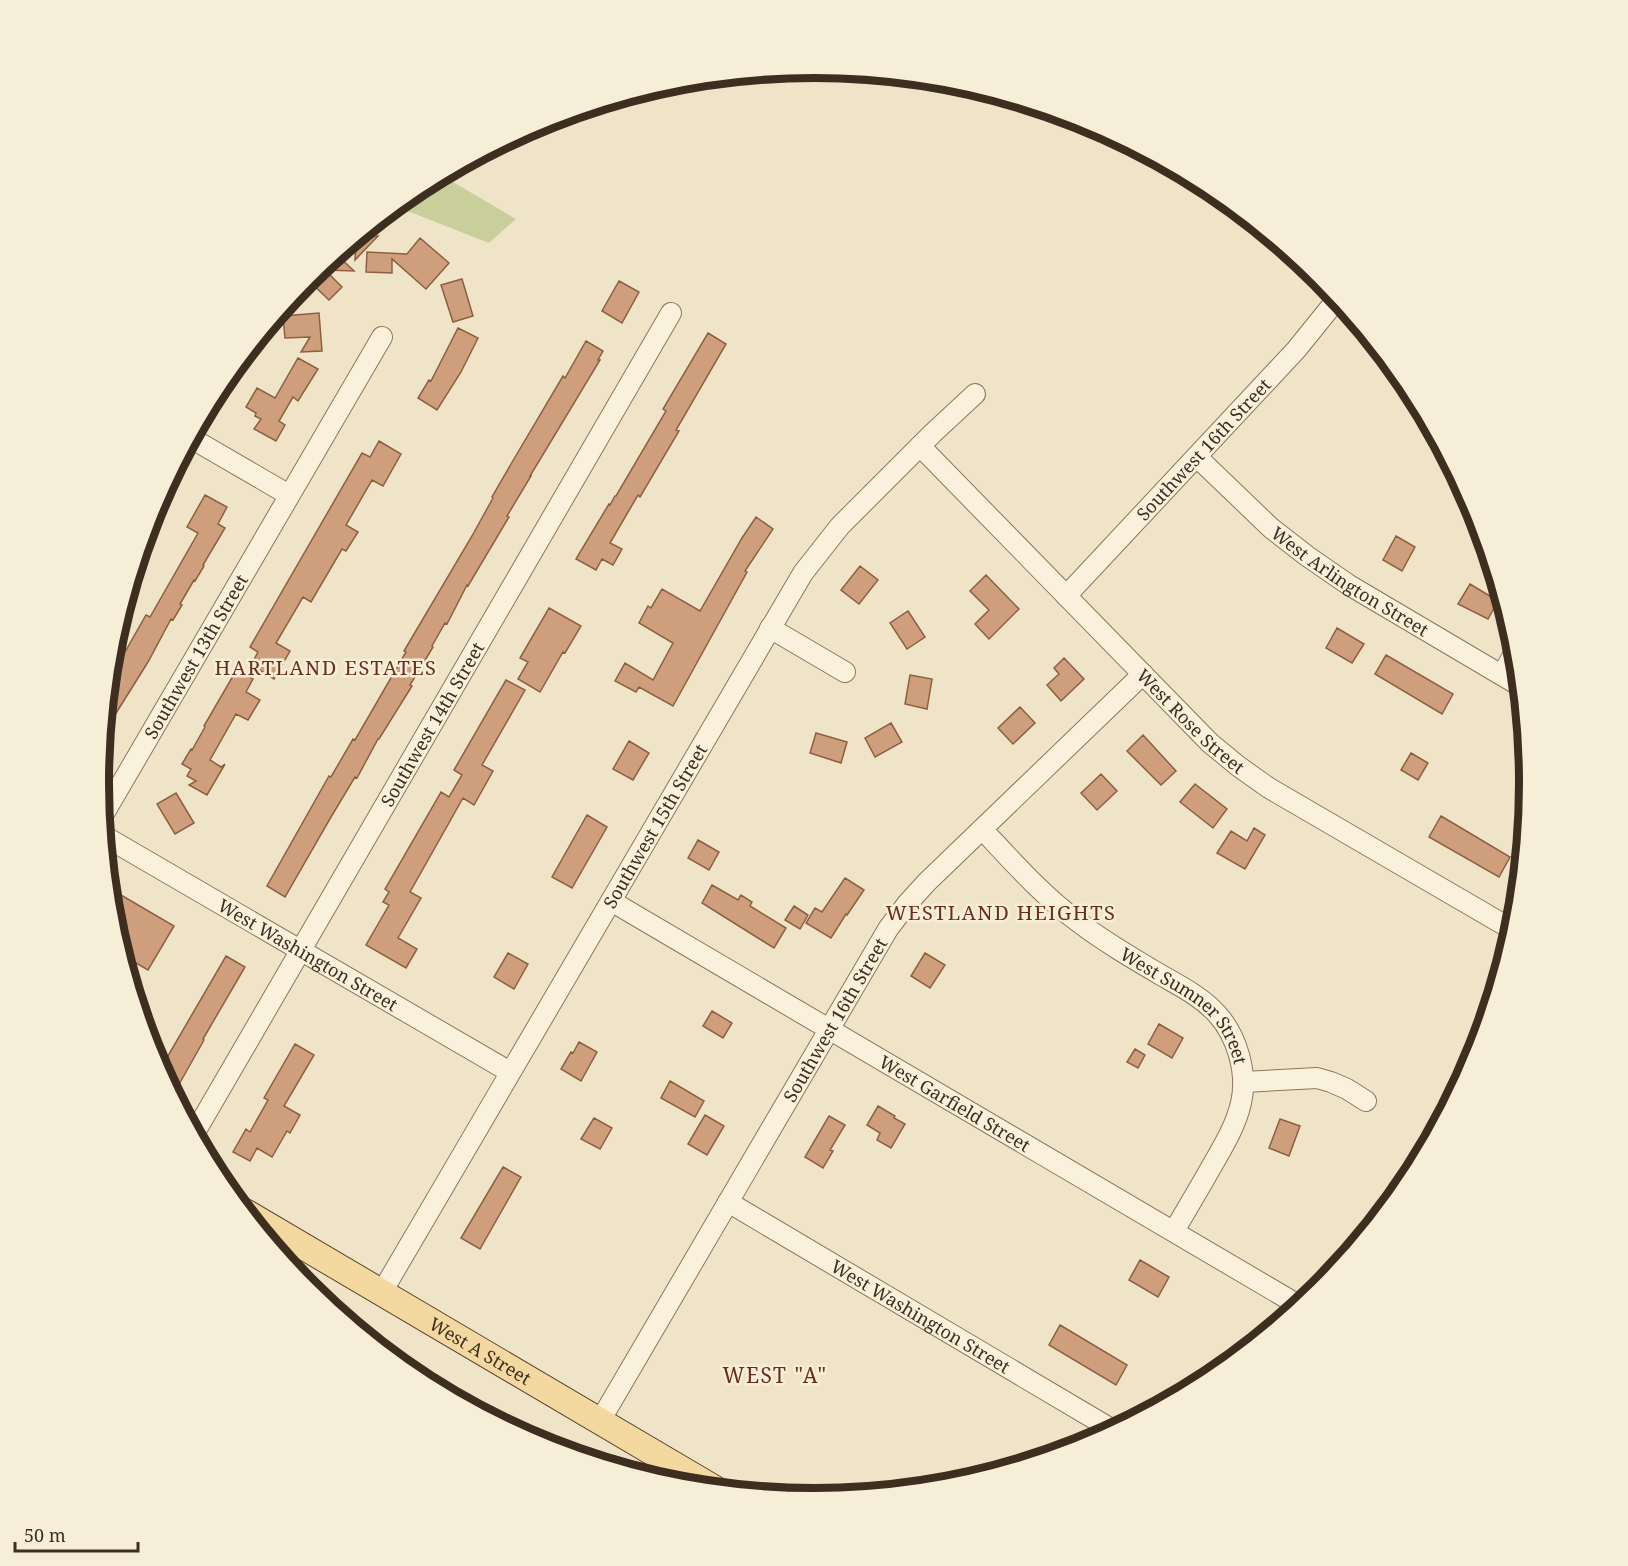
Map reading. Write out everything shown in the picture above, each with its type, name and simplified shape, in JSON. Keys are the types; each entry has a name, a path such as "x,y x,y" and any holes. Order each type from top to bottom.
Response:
{"main road":[{"name":"West A Street","path":"264,1223 695,1477"}],"street":[{"name":"Southwest 16th Street","path":"1066,596 1296,350 1332,305"},
{"name":"Southwest 14th Street","path":"198,1126 671,314"},
{"name":"Southwest 13th Street","path":"110,803 382,337"},
{"name":"Southwest 15th Street","path":"382,1292 803,573 827,541 920,446 975,394"},
{"path":"197,442 289,495"},
{"name":"West Rose Street","path":"920,446 1210,743 1269,788 1504,924"},
{"name":"West Arlington Street","path":"1197,457 1271,528 1307,556 1349,585 1511,681"},
{"path":"770,628 844,672"},
{"path":"1502,675 1508,664"},
{"name":"Southwest 16th Street","path":"600,1421 888,929 927,882 1143,674"},
{"name":"West Sumner Street","path":"982,829 1041,890 1075,920 1109,944 1194,994 1217,1013 1230,1032 1239,1055 1244,1082 1242,1101 1236,1122 1174,1231"},
{"name":"West Washington Street","path":"112,841 510,1072"},
{"name":"West Garfield Street","path":"611,901 1292,1301"},
{"path":"1244,1082 1317,1078 1347,1089 1366,1101"},
{"name":"West Washington Street","path":"728,1202 1104,1425"}],"green space":[{"path":"449,180 516,219 489,243 410,212 401,212"}],"building":[{"path":"370,236 378,236 355,260 356,248"},
{"path":"420,238 449,263 426,289 392,259 392,273 366,272 367,252 407,254"},
{"path":"342,260 354,271 330,270"},
{"path":"328,273 342,287 329,300 314,285"},
{"path":"462,279 473,316 453,322 441,285"},
{"path":"619,281 639,292 622,323 602,311"},
{"path":"319,313 322,351 301,352 310,337 285,338 283,319 286,316"},
{"path":"458,328 478,338 461,372 437,410 418,398 429,380 431,381"},
{"path":"708,333 726,344 676,430 679,431 610,543 622,549 613,565 602,559 596,570 576,559 666,411 663,409"},
{"path":"586,341 603,351 598,360 600,360 530,476 447,624 445,623 410,685 412,686 378,739 357,778 355,777 285,897 267,886 329,776 331,777 353,739 355,740 406,652 404,651 472,536 511,464"},
{"path":"298,358 318,369 298,401 293,397 279,421 285,425 276,441 254,429 261,419 246,407 257,388 275,398"},
{"path":"379,441 401,454 383,486 372,480 346,525 358,532 346,551 342,549 311,602 303,597 276,643 290,651 274,679 251,665 258,652 250,647 362,453 370,457"},
{"path":"205,495 227,507 218,524 225,528 180,604 182,605 173,620 171,619 148,662 113,719 120,660 146,615 150,617 198,533 187,527"},
{"path":"756,517 773,529 745,571 747,572 673,706 639,687 636,692 615,681 625,663 653,680 673,643 639,623 648,606 651,608 662,589 700,611"},
{"path":"1396,536 1415,547 1402,571 1383,560"},
{"path":"860,566 878,580 859,604 841,590"},
{"path":"986,575 1019,609 989,639 975,624 989,610 970,591"},
{"path":"1470,584 1494,599 1496,605 1488,619 1458,604"},
{"path":"549,608 581,626 540,692 518,679 528,662 520,658"},
{"path":"908,611 925,637 907,649 890,623"},
{"path":"1337,628 1364,644 1352,663 1326,648"},
{"path":"1386,655 1453,694 1442,714 1375,674"},
{"path":"1064,658 1084,679 1061,701 1047,685 1059,674 1054,668"},
{"path":"237,669 253,679 246,692 260,700 248,720 236,714 210,760 221,767 225,764 207,795 189,785 196,781 187,776 191,769 182,764"},
{"path":"910,675 932,679 927,709 905,704"},
{"path":"506,680 525,690 482,765 493,771 474,805 463,798 410,892 421,898 398,938 417,949 406,968 366,945 389,905 383,902 389,892 385,889 441,792 449,797 462,775 454,770"},
{"path":"1020,707 1035,723 1013,744 998,728"},
{"path":"891,723 902,742 875,757 865,738"},
{"path":"816,733 847,742 841,763 810,753"},
{"path":"1143,735 1176,771 1161,785 1127,751"},
{"path":"629,741 649,753 633,780 613,769"},
{"path":"1411,753 1428,763 1418,780 1401,770"},
{"path":"1101,774 1117,791 1097,810 1081,793"},
{"path":"1195,784 1227,809 1213,828 1180,802"},
{"path":"176,793 194,823 175,834 157,804"},
{"path":"587,815 607,827 572,888 552,877"},
{"path":"1441,816 1510,857 1499,877 1429,837"},
{"path":"1254,828 1265,835 1245,869 1217,853 1231,831 1247,841"},
{"path":"698,840 719,852 709,870 688,858"},
{"path":"845,878 864,890 831,938 806,923 815,908 822,912"},
{"path":"712,885 738,900 741,895 752,902 750,906 786,928 774,948 702,903"},
{"path":"118,893 174,926 148,970 132,961"},
{"path":"794,906 808,915 800,929 785,920"},
{"path":"508,953 528,964 514,989 494,977"},
{"path":"925,953 945,965 930,988 911,976"},
{"path":"226,956 245,967 178,1086 166,1059"},
{"path":"712,1011 732,1023 723,1038 703,1026"},
{"path":"1159,1024 1183,1038 1172,1058 1148,1044"},
{"path":"579,1042 597,1052 581,1081 561,1069"},
{"path":"295,1044 314,1055 284,1106 300,1115 290,1133 287,1131 272,1157 257,1148 250,1161 233,1152 246,1129 250,1132 268,1100 264,1098"},
{"path":"1135,1049 1145,1055 1138,1068 1127,1062"},
{"path":"670,1081 704,1101 695,1117 661,1098"},
{"path":"878,1106 905,1124 891,1148 877,1140 880,1133 867,1125"},
{"path":"705,1115 724,1126 707,1155 688,1144"},
{"path":"829,1116 845,1125 830,1150 833,1151 823,1168 805,1157"},
{"path":"594,1118 612,1128 600,1149 581,1139"},
{"path":"1280,1119 1300,1126 1289,1156 1269,1148"},
{"path":"503,1167 521,1177 480,1249 461,1238"},
{"path":"1140,1260 1169,1277 1158,1297 1129,1280"},
{"path":"1060,1325 1127,1365 1116,1385 1049,1345"}],"district":[{"name":"HARTLAND ESTATES","path":"326,667"},
{"name":"WESTLAND HEIGHTS","path":"1001,912"},
{"name":"WEST \"A\"","path":"775,1375"}]}
